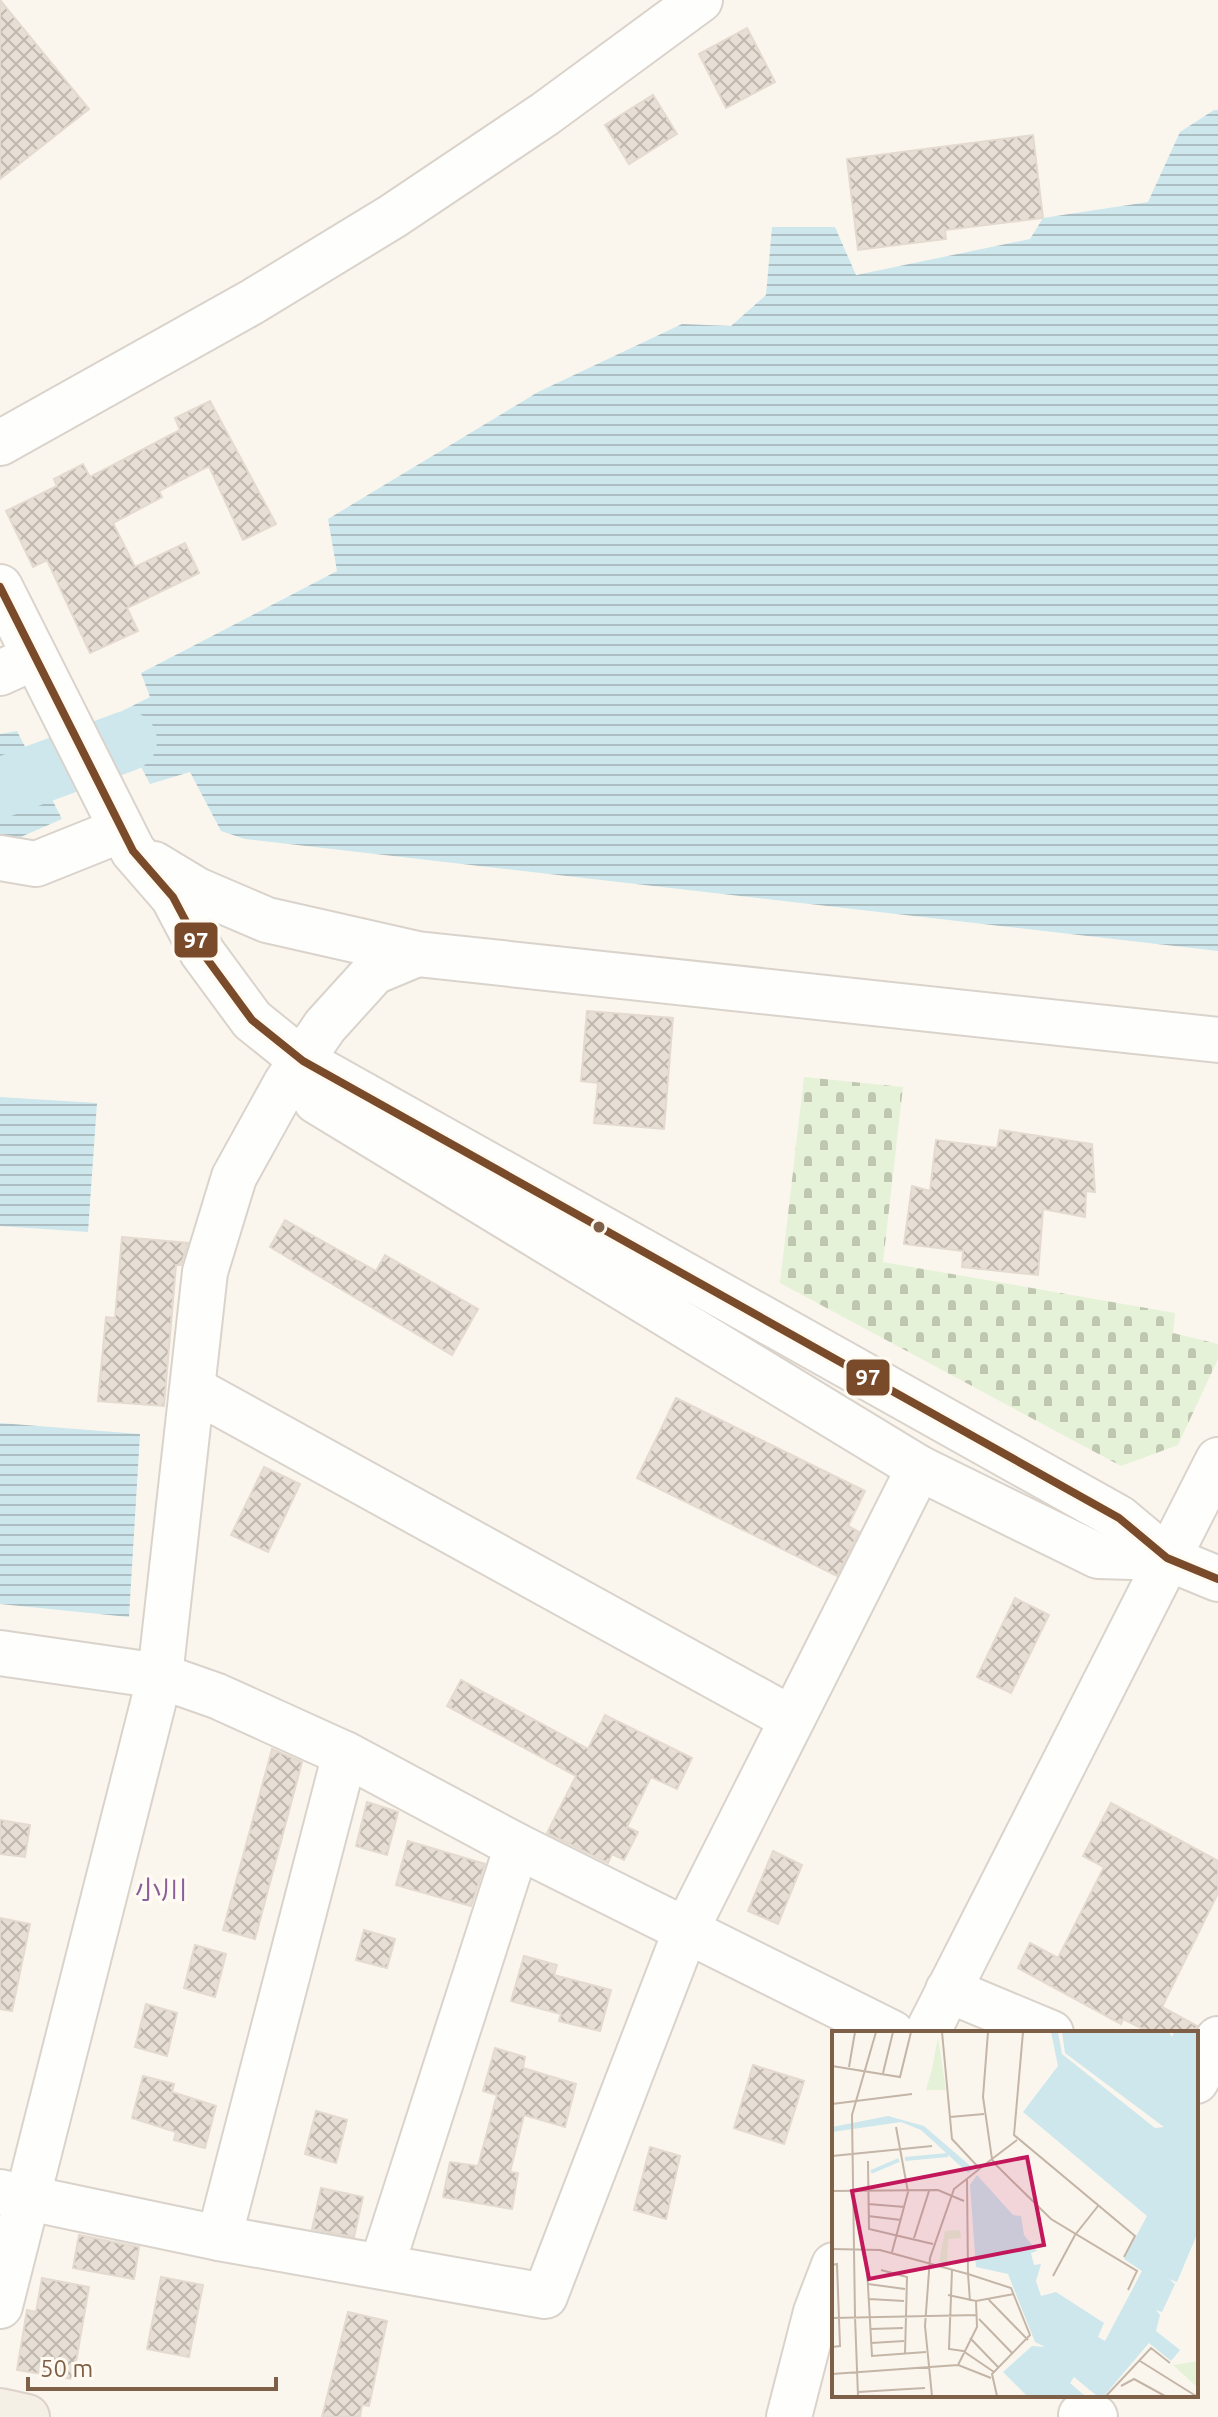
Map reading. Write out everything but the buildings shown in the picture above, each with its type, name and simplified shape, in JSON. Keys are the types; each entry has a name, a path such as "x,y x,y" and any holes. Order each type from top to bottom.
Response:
{"main road":[{"path":"0,2411 27,2417"}],"street":[{"path":"0,443 252,302 393,216 545,114 700,0"},
{"path":"0,587 17,665 58,707 122,830 149,919 203,1002 241,1047 295,1072 1119,1518 1167,1558 1218,1579"},
{"path":"4,860 36,864 122,830"},
{"path":"122,830 197,890 267,920 417,954 1218,1040"},
{"path":"0,2306 14,2195 160,1676 205,1272 234,1177 325,1026 374,972 417,954"},
{"path":"295,1072 919,1468 1098,1556 1167,1558"},
{"path":"193,1389 792,1719"},
{"path":"928,2031 1218,1460"},
{"path":"14,2195 219,2238 545,2296 686,1930 919,1468"},
{"path":"0,1653 160,1676 217,1696 345,1754 517,1846 888,2031"},
{"path":"219,2238 345,1754"},
{"path":"382,2265 517,1846"},
{"path":"948,1990 1046,2031"},
{"path":"1198,2077 1218,2039"},
{"path":"789,2417 816,2312 832,2270"}],"green space":[{"path":"804,1077 903,1087 883,1262 1175,1313 1173,1333 1218,1344 1218,1359 1178,1445 1121,1466 780,1283"}],"water":[{"path":"1218,110 1218,951 245,839 221,831 190,772 150,784 114,715 150,697 141,673 337,571 328,519 538,392 682,324 731,326 766,295 772,227 835,227 856,275 1030,239 1043,218 1148,202 1180,132"},
{"path":"17,731 62,819 0,846 0,734"},
{"path":"0,1097 97,1103 88,1232 0,1226"},
{"path":"0,1423 140,1434 129,1617 0,1604"}],"waterway":[{"path":"0,788 127,741"}],"transit line":[{"name":"97","path":"0,587 133,851 173,897 202,952 252,1020 303,1061 1119,1518 1167,1558 1218,1579"}],"district":[{"name":"小川","path":"161,1889"}]}
